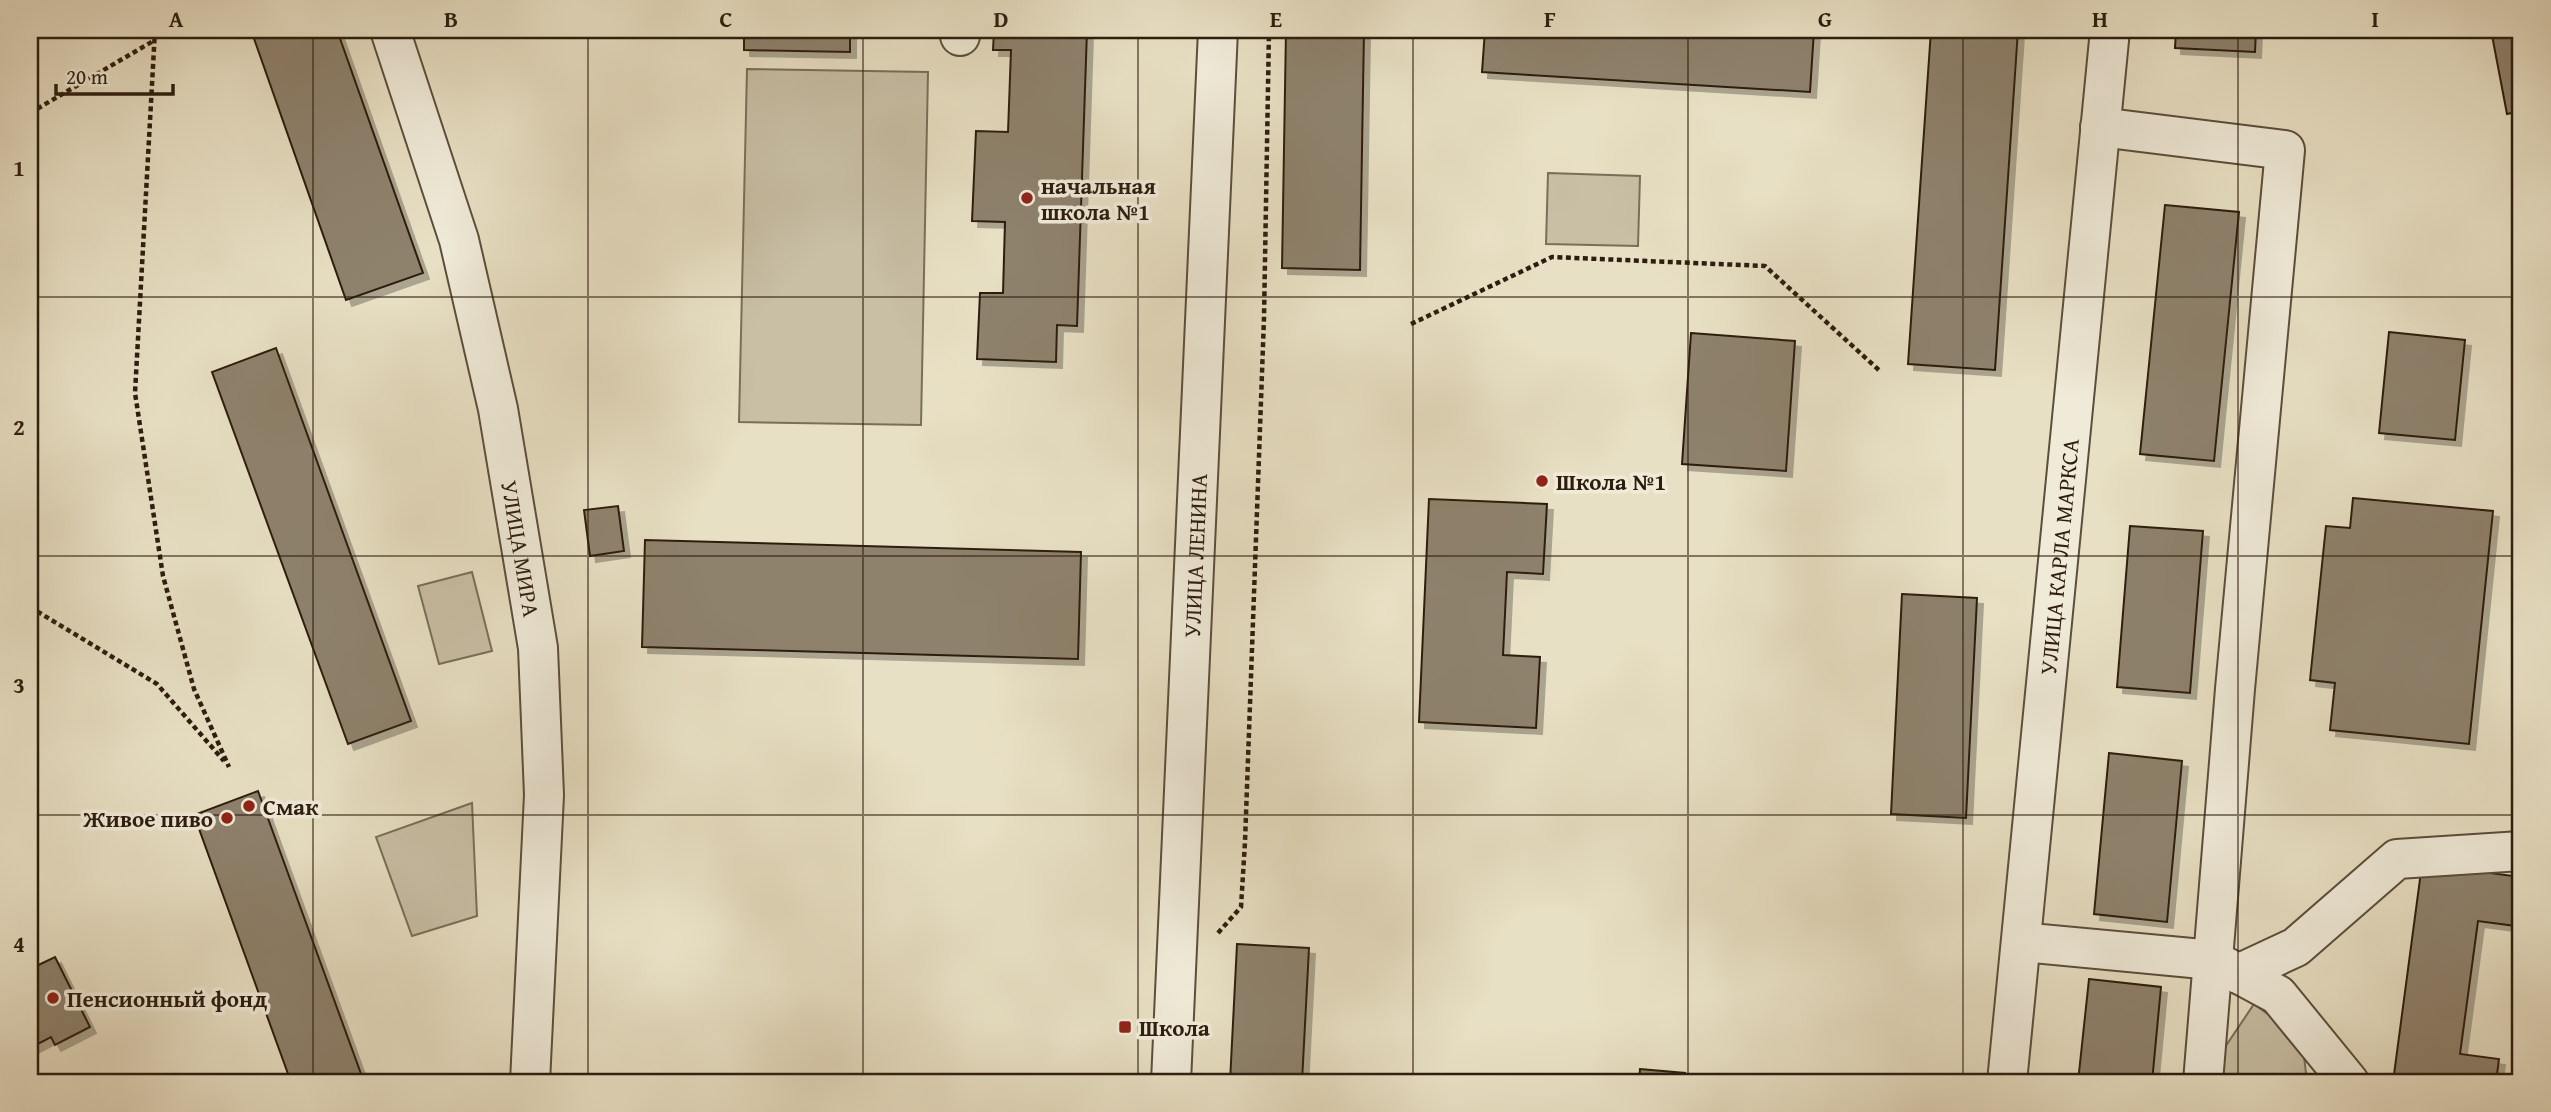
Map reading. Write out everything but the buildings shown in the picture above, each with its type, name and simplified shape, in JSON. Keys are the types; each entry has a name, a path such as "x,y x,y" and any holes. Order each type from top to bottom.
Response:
{"street":[{"name":"УЛИЦА МИРА","path":"390,30 459,240 498,409 538,648 544,795 530,1082"},
{"name":"УЛИЦА ЛЕНИНА","path":"1171,1082 1218,30"},
{"name":"УЛИЦА КАРЛА МАРКСА","path":"2007,1082 2110,30"},
{"path":"2101,127 2285,150 2235,689 2226,967 2203,1082"},
{"path":"2226,967 2296,947 2397,859 2521,851"},
{"path":"2021,942 2226,967 2278,995 2349,1082"}],"path":[{"path":"30,607 158,684 229,767 194,688 163,576 135,393 155,30"},
{"path":"1218,944 1218,931 1241,907 1245,842 1264,331 1269,30"},
{"path":"30,113 155,40"},
{"path":"1411,324 1552,257 1765,266 1881,372"}],"shaded area":[{"path":"747,69 928,72 921,425 739,422"},
{"path":"1548,173 1640,176 1638,246 1546,244"},
{"path":"472,572 492,651 439,664 418,586"},
{"path":"472,803 477,916 412,936 376,837"},
{"path":"2254,1004 2302,1039 2307,1082 2215,1082 2217,1059"}],"place":[{"name":"начальная школа №1","path":"1027,198"},
{"name":"Школа №1","path":"1542,481"},
{"name":"Смак","path":"249,806"},
{"name":"Живое пиво","path":"227,818"},
{"name":"Пенсионный фонд","path":"53,998"},
{"name":"Школа","path":"1125,1027"}]}
